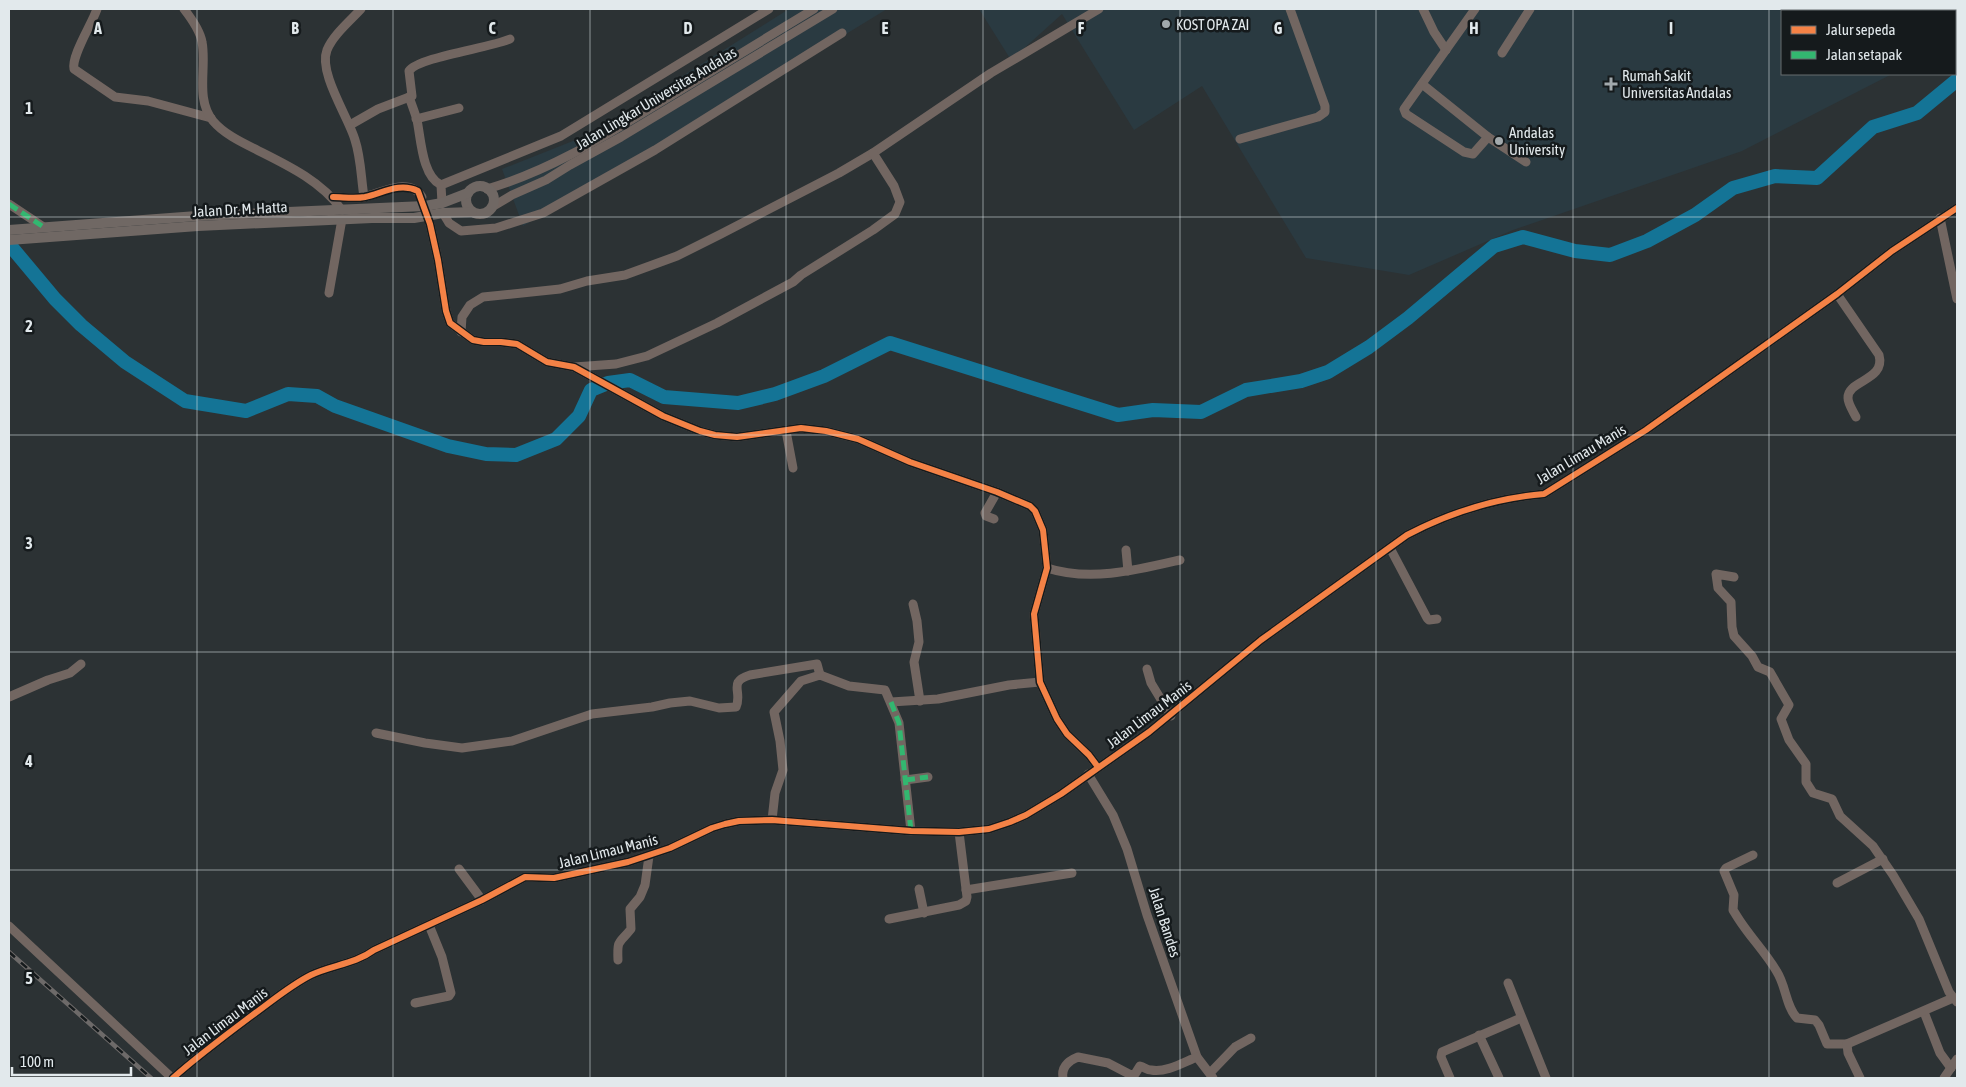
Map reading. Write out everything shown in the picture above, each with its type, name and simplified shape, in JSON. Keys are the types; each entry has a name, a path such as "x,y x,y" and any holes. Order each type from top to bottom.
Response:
{"main road":[{"path":"477,187 487,189 493,199 492,207 485,213 472,212 466,203 468,193 477,187"},
{"name":"Jalan Dr. M. Hatta","path":"443,208 468,193"},
{"name":"Jalan Dr. M. Hatta","path":"9,240 198,226 407,207 443,208 472,212"},
{"name":"Jalan Dr. M. Hatta","path":"14,229 197,216 341,214"}],"street":[{"path":"97,9 85,38 75,53 74,69 115,97 148,101 211,118"},
{"path":"184,9 199,31 202,42 202,84 211,118 226,132 287,165 333,197 341,214 329,293"},
{"path":"361,9 330,45 325,57 328,74 340,108 350,126 358,150 364,197"},
{"path":"441,185 561,136 769,9"},
{"name":"Jalan Lingkar Universitas Andalas","path":"487,189 512,182 544,169 599,139 814,9"},
{"name":"Jalan Lingkar Universitas Andalas","path":"492,207 512,195 546,180 621,137 832,9"},
{"path":"461,332 462,317 470,305 483,297 560,289 587,281 625,275 678,256 873,153 991,72 1099,9"},
{"path":"1240,139 1318,118 1325,112 1325,106 1290,9"},
{"path":"1423,9 1434,32 1446,50"},
{"path":"1476,9 1405,105 1404,109 1406,114 1464,152 1470,154 1477,150 1488,137"},
{"path":"1502,53 1530,9"},
{"path":"441,185 443,208 449,223 461,231 496,228 544,213 655,150 842,33"},
{"path":"350,126 378,108 412,96 413,91 409,71 416,64 464,51 495,46 510,39"},
{"path":"1422,84 1488,137 1526,162"},
{"path":"409,98 416,119 426,166 431,177 441,185"},
{"path":"416,119 459,108"},
{"path":"430,224 446,311 450,323 461,332 473,340 517,344 547,362 574,367 616,364 647,356 717,323 772,292 783,288 895,214 900,202 894,186 873,153"},
{"path":"333,197 364,197 402,186 418,191 422,197"},
{"path":"9,204 42,226"},
{"name":"Jalan Limau Manis","path":"172,1078 198,1056 297,983 311,975 344,965 366,955 482,900 525,877 554,878 649,856 725,824 772,820 911,831 959,832 989,829 1026,815 1061,794 1171,716 1260,640 1407,535 1453,513 1525,496 1544,494 1646,430 1837,294 1892,251 1957,208"},
{"path":"1940,218 1957,299"},
{"path":"1837,294 1880,360 1875,372 1849,393 1847,399 1856,417"},
{"path":"574,367 663,416 715,435 737,438 810,428 858,439 910,462 997,492 1030,506 1035,511 1042,530 1046,569 1034,614 1040,682 1062,727 1089,755 1098,768"},
{"path":"786,430 793,468"},
{"path":"994,519 986,516 985,513 997,492"},
{"path":"1390,548 1427,618 1430,620 1437,618"},
{"path":"1126,550 1128,571"},
{"path":"1046,569 1064,574 1128,571 1180,560"},
{"path":"1734,577 1716,574 1718,588 1731,602 1734,636 1752,656 1758,667 1770,672 1788,704 1781,720 1789,740 1806,764 1806,782 1814,793 1832,799 1840,816 1861,834 1883,859 1919,919 1955,1000 1890,1024 1847,1044 1827,1044 1815,1020 1797,1018 1793,1014 1785,986 1778,973 1733,910 1734,895 1724,870 1753,855"},
{"path":"912,604 917,621 919,642 914,662 920,701"},
{"path":"9,697 48,680 70,673 81,664"},
{"path":"376,733 462,748 512,741 592,714 690,701 719,708 736,707 738,701 736,686 742,677 817,664 820,675"},
{"path":"1147,669 1152,683 1171,716"},
{"path":"772,820 775,793 783,770 774,712 801,681 820,675 849,686 885,690 899,723 911,831"},
{"path":"891,702 920,701 1040,682"},
{"name":"Jalan Bandes","path":"1088,774 1113,815 1127,849 1147,915 1197,1057 1211,1076"},
{"path":"905,780 928,777"},
{"path":"889,920 924,914 963,904 967,897 959,832"},
{"path":"618,960 620,940 631,929 630,909 640,897 645,885 649,856"},
{"path":"1837,884 1883,859"},
{"path":"459,869 482,900"},
{"path":"966,890 1072,873"},
{"path":"919,889 924,914"},
{"path":"415,1004 449,996 451,993 442,957 429,925"},
{"path":"9,926 172,1078"},
{"path":"1508,983 1546,1078"},
{"path":"1924,1012 1940,1053 1951,1068"},
{"path":"1450,1078 1441,1057 1442,1052 1521,1018"},
{"path":"1479,1035 1499,1078"},
{"path":"1211,1076 1235,1047 1251,1038"},
{"path":"1847,1044 1848,1053 1860,1078"},
{"path":"1063,1078 1062,1069 1066,1064 1078,1057 1108,1063 1131,1075 1135,1074 1140,1066 1152,1071 1171,1068 1197,1057"},
{"path":"1944,1078 1957,1059"}],"shaded area":[{"path":"789,9 887,9 613,176 523,226 502,169 588,135"},
{"name":"Andalas University","path":"979,9 1957,9 1956,41 1956,10 1781,10 1781,75 1890,75 1742,151 1513,230 1409,275 1306,258 1202,86 1134,130 1062,14 1011,60"}],"waterway":[{"path":"9,244 55,299 81,325 125,362 185,401 246,411 288,394 317,396 335,406 448,446 486,454 516,455 556,439 579,416 591,390 608,383 630,380 664,397 738,403 775,394 824,376 890,343 1118,415 1153,410 1201,412 1246,390 1301,381 1328,372 1369,347 1408,318 1494,246 1523,237 1575,251 1610,255 1647,241 1695,215 1733,188 1775,176 1817,178 1873,127 1917,113 1957,80"}],"railway":[{"path":"9,952 151,1078"}],"marked path":[{"path":"9,204 42,226"},
{"path":"891,702 899,723 911,831"},
{"path":"905,780 928,777"}],"cycle path":[{"path":"333,197 365,197 398,188 418,191 430,224 446,311 450,323 473,340 517,344 547,362 574,367 663,416 700,431 715,435 737,437 801,428 826,431 858,439 910,462 997,492 1030,506 1035,511 1043,530 1047,568 1034,614 1040,682 1057,719 1067,734 1089,755 1098,767"},
{"path":"173,1078 282,993 311,975 367,955 482,900 525,877 554,878 628,862 670,848 712,828 739,821 772,820 911,831 959,832 989,829 1026,815 1061,794 1149,732 1261,640 1407,535 1456,513 1508,499 1544,494 1646,430 1837,294 1892,251 1957,208"}],"place":[{"name":"KOST OPA ZAI","path":"1166,24"},
{"name":"Rumah Sakit Universitas Andalas","path":"1611,84"},
{"name":"Andalas University","path":"1499,141"}]}
